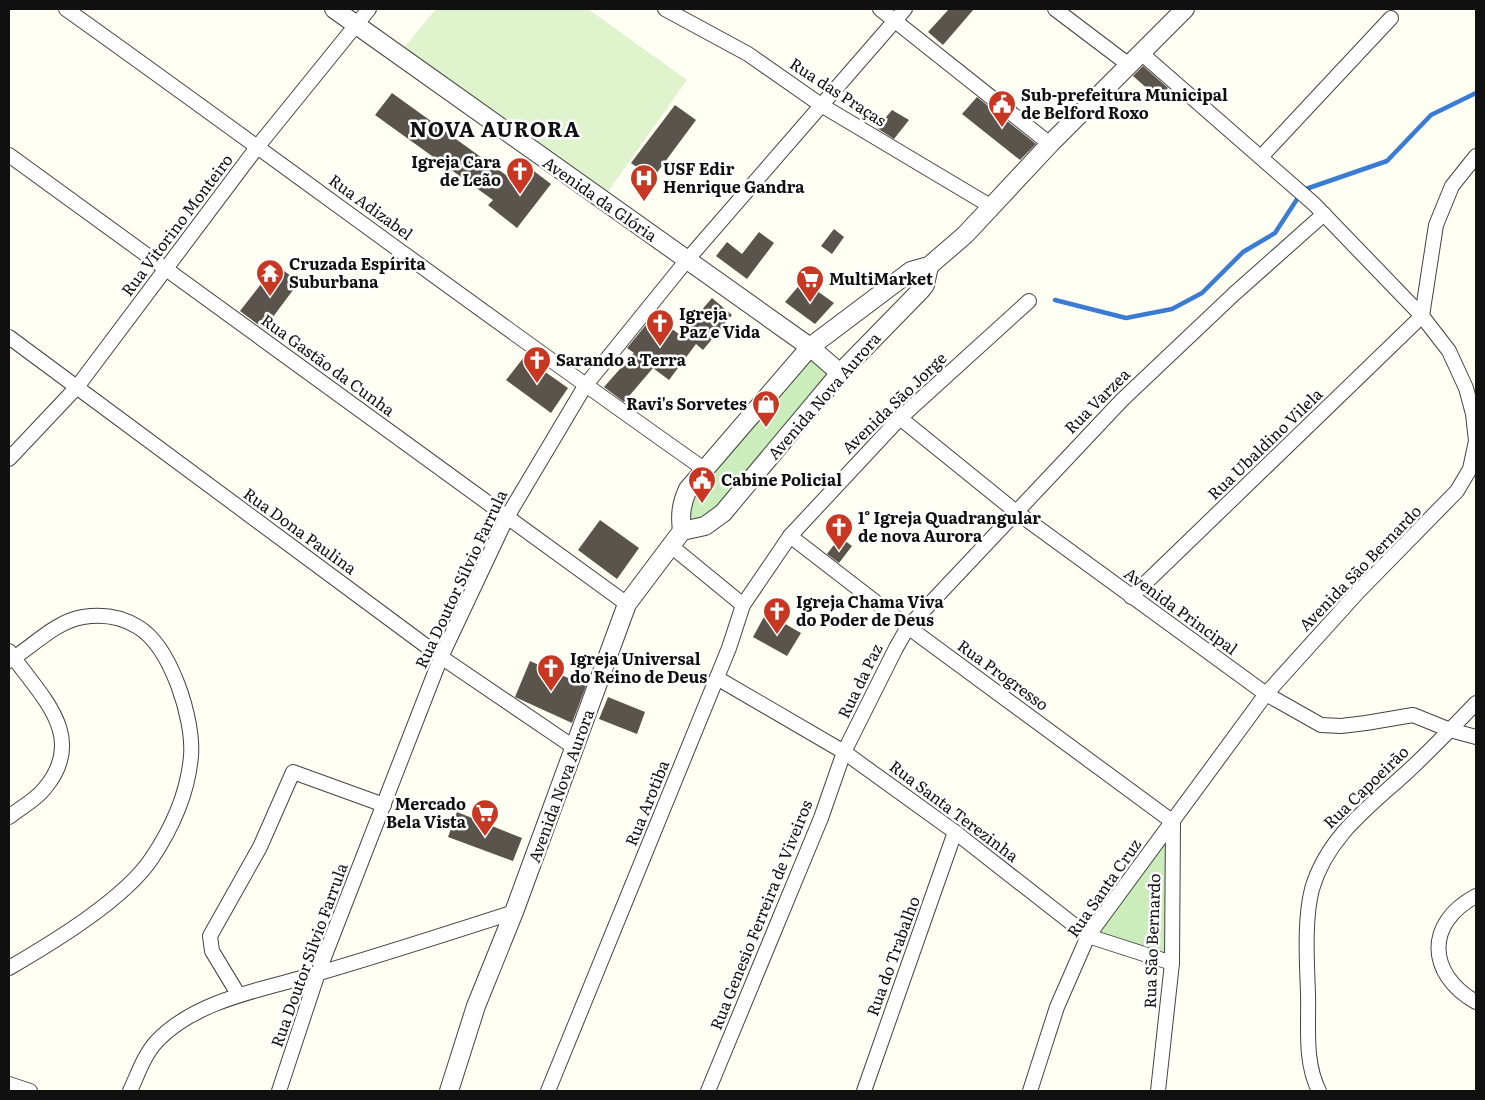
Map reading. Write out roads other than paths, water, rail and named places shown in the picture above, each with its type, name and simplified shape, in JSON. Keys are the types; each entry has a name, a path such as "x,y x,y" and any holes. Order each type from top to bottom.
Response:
{"street":[{"name":"Rua Adizabel","path":"66,9 258,146 584,386 704,470"},
{"name":"Avenida da Glória","path":"334,9 810,347 840,373"},
{"name":"Rua Vitorino Monteiro","path":"9,460 77,387 258,146 369,9"},
{"name":"Rua das Praças","path":"665,9 748,54 821,105 992,206"},
{"path":"880,9 1050,144"},
{"name":"Rua Doutor Sílvio Farrula","path":"279,1091 318,973 441,657 506,517 584,386 686,260 905,9"},
{"name":"Avenida São Bernardo","path":"1055,9 1135,59 1261,157 1319,209 1422,316 1450,351 1466,388 1473,414 1476,441 1470,469 1451,498 1358,592 1266,694 1173,822"},
{"name":"Avenida Nova Aurora","path":"682,531 680,515 688,489 810,347 910,271 928,266 965,235 1050,144 1185,9"},
{"path":"1261,157 1391,18"},
{"name":"Rua Gastão da Cunha","path":"9,154 627,604"},
{"path":"1422,316 1436,225 1452,186 1476,156"},
{"name":"Rua Varzea","path":"908,627 1015,511 1122,400 1234,294 1319,209"},
{"name":"Avenida Nova Aurora","path":"449,1091 476,1006 514,912 627,604 682,531 712,522 723,513 840,373 922,290 925,285 928,266"},
{"name":"Avenida São Jorge","path":"790,536 900,418 1028,301"},
{"name":"Rua Ubaldino Vilela","path":"1131,597 1422,316"},
{"name":"Rua Dona Paulina","path":"9,337 441,657 574,748"},
{"name":"Avenida Principal","path":"900,418 1015,511 1266,694 1321,724 1341,726 1413,715 1450,730 1476,737"},
{"name":"Rua Arotiba","path":"548,1091 717,678 743,605 790,536"},
{"name":"Rua Progresso","path":"790,536 908,627 1173,822"},
{"path":"671,546 743,605"},
{"path":"9,817 45,789 60,763 64,744 51,709 10,656 60,626 81,617 100,615 124,620 140,628 154,643 181,691 190,729 191,756 185,789 175,818 152,859 125,889 9,968"},
{"name":"Rua da Paz","path":"844,752 908,627"},
{"name":"Rua Santa Terezinha","path":"717,678 844,752 956,832 1088,936 1172,963"},
{"name":"Rua Capoeirão","path":"1319,1091 1309,1058 1307,1034 1306,941 1312,889 1333,843 1338,837 1476,704"},
{"name":"Rua Genesio Ferreira de Viveiros","path":"708,1091 821,818 844,752"},
{"path":"238,994 212,951 209,944 210,936 260,847 293,772 384,804"},
{"name":"Rua Santa Cruz","path":"1030,1091 1057,1007 1088,936 1173,822"},
{"name":"Rua São Bernardo","path":"1158,1091 1172,963 1173,822"},
{"name":"Rua do Trabalho","path":"864,1091 956,832"},
{"path":"1476,896 1462,904 1446,920 1439,938 1439,954 1446,974 1457,990 1476,1002"},
{"path":"130,1091 144,1061 157,1042 175,1026 238,994 318,973 514,912"},
{"path":"9,1084 30,1091"}],"waterway":[{"path":"1055,300 1126,318 1172,309 1202,293 1243,252 1275,233 1303,190 1387,161 1431,115 1476,93"}],"place":[{"name":"Sub-prefeitura Municipal de Belford Roxo","path":"1002,128"},
{"name":"Igreja Cara de Leão","path":"520,195"},
{"name":"USF Edir Henrique Gandra","path":"644,202"},
{"name":"Cruzada Espírita Suburbana","path":"270,297"},
{"name":"MultiMarket","path":"810,303"},
{"name":"Igreja Paz e Vida","path":"660,347"},
{"name":"Sarando a Terra","path":"537,384"},
{"name":"Ravi's Sorvetes","path":"766,428"},
{"name":"Cabine Policial","path":"702,504"},
{"name":"1° Igreja Quadrangular de nova Aurora","path":"839,551"},
{"name":"Igreja Chama Viva do Poder de Deus","path":"777,635"},
{"name":"Igreja Universal do Reino de Deus","path":"551,692"},
{"name":"Mercado Bela Vista","path":"485,837"}],"district":[{"name":"NOVA AURORA","path":"495,130"}]}
